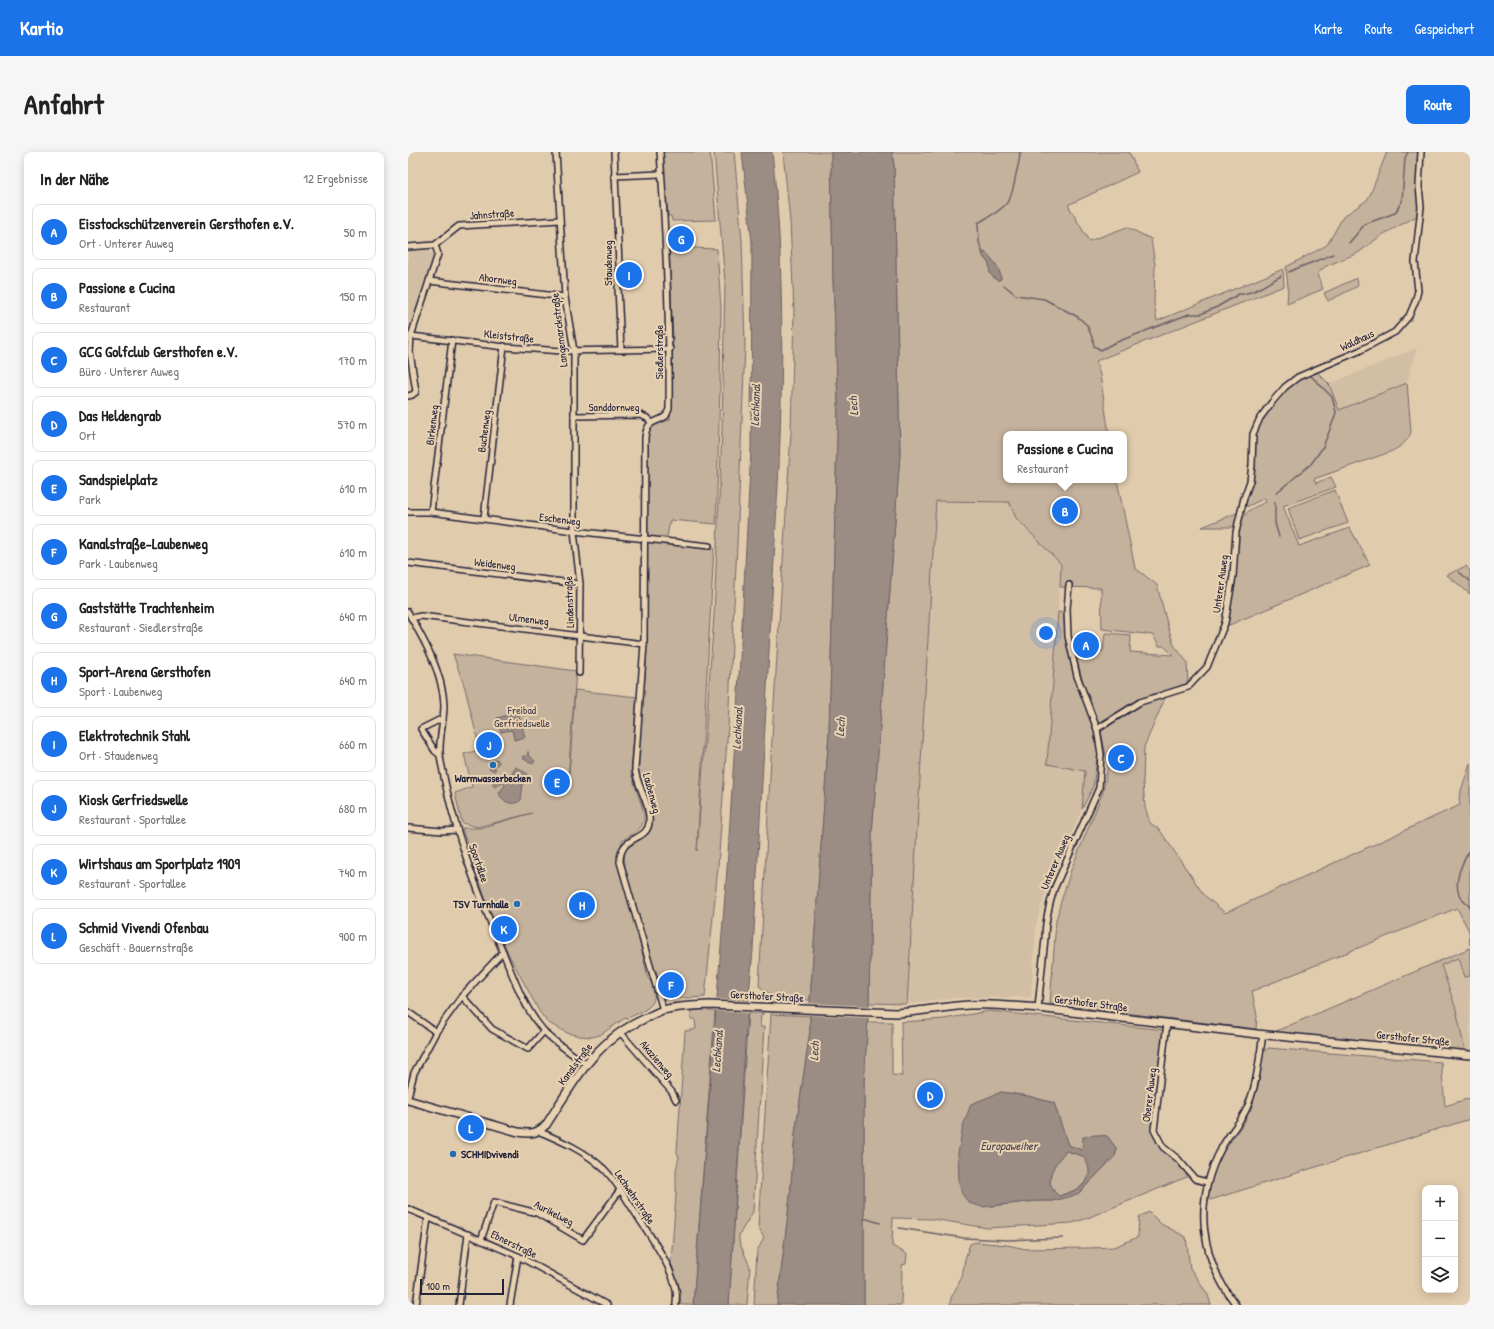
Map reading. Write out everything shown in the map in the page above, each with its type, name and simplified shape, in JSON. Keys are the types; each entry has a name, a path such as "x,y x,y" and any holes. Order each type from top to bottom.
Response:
{"main road":[{"name":"Gersthofer Straße","path":"709,1005 887,1012 919,1011 983,1004 1038,1008 1167,1024 1470,1055"},
{"name":"Kanalstraße","path":"538,1131 546,1125 586,1064 596,1052 620,1032 636,1022 663,1010 687,1006 709,1005"},
{"path":"408,1100 518,1132 528,1134 538,1131"}],"street":[{"name":"Langemarckstraße","path":"556,152 564,297 574,351 574,531"},
{"name":"Staudenweg","path":"614,152 619,265 618,287 620,350"},
{"name":"Siedlerstraße","path":"651,422 663,418 668,413 670,349 666,230 660,152"},
{"name":"Waldhaus","path":"1240,515 1250,481 1253,458 1253,434 1260,418 1272,402 1285,387 1298,377 1359,351 1395,332 1409,316 1418,291 1415,262 1421,207 1419,186 1421,152"},
{"path":"614,176 661,174"},
{"name":"Jahnstraße","path":"435,245 459,226 560,220"},
{"path":"408,247 435,245 438,254 411,336 410,352 416,392 408,396"},
{"name":"Ahornweg","path":"430,281 564,297"},
{"name":"Kleiststraße","path":"411,336 504,346 574,351 670,349"},
{"name":"Birkenweg","path":"431,512 452,340"},
{"name":"Buchenweg","path":"484,518 504,346"},
{"name":"Sanddornweg","path":"574,416 640,416 647,418 651,422"},
{"path":"645,539 645,431 651,422"},
{"name":"Eschenweg","path":"408,512 431,512 574,531 709,546"},
{"name":"Unterer Auweg","path":"1097,729 1140,702 1188,686 1207,667 1225,623 1233,576 1236,532 1240,515"},
{"name":"Lindenstraße","path":"574,531 580,584 580,673"},
{"name":"Laubenweg","path":"645,539 644,644 635,769 637,780 647,808 649,823 648,827 642,834 628,842 623,847 620,854 620,862 663,1010"},
{"name":"Weidenweg","path":"408,563 580,584"},
{"name":"Unterer Auweg","path":"1038,1008 1045,928 1050,901 1099,788 1101,754 1097,729 1076,676 1070,642 1067,609 1069,585"},
{"name":"Sportallee","path":"408,612 434,664 441,686 444,706 440,754 447,791 457,830 483,905 519,991 530,1012 544,1031 586,1064"},
{"name":"Ulmenweg","path":"411,618 421,616 644,644"},
{"name":"Sportallee","path":"440,754 435,751 421,729 443,718"},
{"path":"408,828 442,831 457,830"},
{"path":"408,1097 414,1073 436,1032 462,996 503,952"},
{"path":"462,996 492,1029 528,1049 544,1031"},
{"path":"408,1012 436,1032"},
{"name":"Oberer Auweg","path":"1167,1024 1154,1130 1163,1147 1178,1159 1195,1179 1207,1182"},
{"name":"Akazienweg","path":"620,1032 672,1092 676,1100"},
{"path":"1236,1305 1216,1274 1207,1252 1204,1227 1204,1199 1207,1182 1222,1147 1242,1120 1247,1107 1255,1081 1263,1034"},
{"name":"Lechwehrstraße","path":"538,1131 580,1150 604,1170 620,1190 660,1252 671,1275 676,1291 676,1305"},
{"name":"Aurikelweg","path":"481,1240 494,1202 537,1213 583,1240 620,1190"},
{"name":"Ebnerstraße","path":"408,1209 518,1256 607,1305"},
{"path":"416,1305 428,1218"},
{"path":"459,1305 468,1234"},
{"path":"510,1305 518,1256"}],"shaded area":[{"path":"427,249 432,253 434,259 408,333 408,250"},
{"path":"1417,348 1407,383 1339,410 1329,384"},
{"path":"936,501 1009,502 1016,518 1061,564 1047,764 1085,771 1082,809 1044,896 1036,925 1031,997 953,998 907,1004"},
{"path":"1458,958 1464,977 1470,976 1470,1051 1465,1051 1456,1009 1441,965"}],"green space":[{"path":"662,152 710,152 716,220 672,221 671,216 668,216"},
{"path":"714,152 734,152 742,240 745,345 728,726 718,867 705,997 663,999 656,970 654,969 635,908 624,859 625,851 628,847 644,837 651,828 653,821 638,774 637,764 646,664 648,437 652,426 670,420 673,340 669,247 717,249 721,308 716,524 670,520 666,543 714,548 697,851 714,615 722,430 725,282"},
{"path":"783,152 831,152 833,279 838,402 829,733 810,1000 777,999 759,986 773,720 791,433 794,311 790,221"},
{"path":"892,152 1129,152 1138,172 1068,205 1089,241 1127,227 1151,239 1155,265 1154,304 1157,321 1283,269 1284,286 1096,361 1100,375 1109,431 1003,431 1003,483 1118,483 1135,568 1157,585 1174,645 1187,662 1188,683 1139,700 1096,724 1074,649 1103,651 1105,633 1131,635 1130,652 1173,655 1164,646 1159,646 1153,635 1102,629 1101,588 1060,587 1061,564 1016,518 1009,502 936,501 907,1004 869,1003 872,834 900,454 894,166","holes":["987,254 998,268 1001,279 997,280 992,276 989,264 983,256"]},
{"path":"1387,152 1418,152 1417,216 1382,235 1358,253 1326,266 1317,274 1323,289 1287,304 1288,287 1286,267 1327,245 1343,217 1367,200"},
{"path":"1357,278 1358,286 1328,301 1324,293"},
{"path":"1316,371 1329,384 1339,410 1407,383 1411,432 1405,442 1390,452 1314,479 1316,483 1331,477 1336,487 1283,506 1299,546 1350,528 1370,565 1227,626 1238,532 1242,520 1247,512 1266,502 1265,498 1244,508 1255,434 1262,418 1287,387 1298,379"},
{"path":"1335,490 1348,523 1299,540 1288,508"},
{"path":"1239,512 1235,527 1202,527"},
{"path":"1466,566 1470,571 1470,594 1447,575"},
{"path":"1058,612 1064,613 1065,636 1074,675 1092,724 1098,752 1093,787 1082,809 1085,771 1047,764"},
{"name":"Freibad Gerfriedswelle","path":"453,654 576,671 567,792 575,690 637,697 631,773 644,813 644,819 643,824 638,830 622,841 619,853 654,998 649,1007 645,1010 626,1019 625,1018 600,1035 592,1037 567,1033 547,1022 539,1011 508,953 486,901 462,828 480,828 532,813 478,827 462,823 455,793 472,787 464,754 480,750 465,688"},
{"path":"1166,696 1144,747 1143,783 1145,807 1150,823 1159,829 1204,895 1225,913 1460,805 1459,797 1470,763 1470,945 1469,931 1457,908 1252,991 1257,1016 1256,1029 1050,1004 1056,921 1060,905 1071,870 1103,792 1108,765 1101,732 1141,705"},
{"path":"1470,948 1470,976 1464,977 1458,958 1441,965 1456,1009 1465,1051 1274,1032"},
{"path":"706,1009 708,1011 715,1011 693,1305 681,1305 679,1286 671,1262 676,1195 676,1170 679,1157 677,1152 685,1031 696,1029 695,1019 691,1019 691,1011"},
{"path":"989,1011 1165,1030 1154,1133 1189,1176 1072,1223 987,1228 933,1219 893,1218 892,1246 907,1254 906,1264 902,1265 901,1305 864,1305 864,1084 867,1022 892,1022 892,1075 902,1076 901,1022 944,1019","holes":["1001,1092 1028,1096 1054,1103 1068,1145 1082,1150 1095,1135 1107,1136 1117,1149 1115,1156 1079,1193 1069,1197 1052,1201 1036,1201 982,1207"]},
{"path":"748,1013 763,1013 763,1015 761,1015 760,1027 764,1027 753,1212 739,1235 739,1241 750,1267 747,1305 729,1305"},
{"path":"771,1014 810,1016 810,1031 795,1134 790,1197 777,1305 754,1305 757,1251 764,1238 758,1227"},
{"path":"1268,1048 1441,1062 1445,1106 1470,1098 1470,1119 1207,1201 1213,1173 1224,1151 1245,1121 1250,1110 1259,1082 1263,1053"},
{"path":"1066,1151 1083,1156 1089,1165 1089,1177 1080,1188 1059,1196 1054,1191 1050,1179 1054,1167"},
{"path":"1149,1212 1161,1224 1186,1237 1190,1268 1208,1295 1211,1305 950,1305 951,1298 962,1277 965,1259 970,1244 976,1242 1007,1245 1026,1249 1114,1247 1138,1237 1139,1217"}],"water":[{"name":"Lechkanal","path":"742,152 772,152 779,230 782,309 779,466 753,950 746,1029 729,1305 693,1305 727,869 751,449 752,243"},
{"name":"Lech","path":"831,152 892,152 894,166 900,454 872,834 869,1003 864,1084 864,1305 777,1305 790,1197 795,1134 810,1031 810,1000 829,733 838,402 833,279"},
{"path":"985,252 998,267 1000,280 997,280 990,274 989,264 982,253"},
{"path":"518,712 525,737 514,740 512,730 501,732 497,718"},
{"path":"528,754 535,761 533,764 522,758"},
{"name":"Warmwasserbecken","path":"497,759 499,762 497,765 495,764 495,767 493,766 496,769 494,771 489,768 492,763 490,762"},
{"path":"516,767 528,774 523,783 521,800 511,803 505,801 500,796 499,793 505,785 504,783 503,782 495,787 493,782 500,778 505,772 508,775 507,778 505,777 507,781"},
{"name":"Europaweiher","path":"1001,1092 1028,1096 1054,1103 1068,1145 1082,1150 1083,1137 1095,1135 1107,1136 1117,1149 1115,1156 1079,1193 1069,1197 1052,1201 1036,1201 982,1207 969,1203 962,1194 959,1181 958,1153 963,1126 971,1104","holes":["1066,1151 1083,1156 1089,1172 1088,1178 1085,1183 1074,1191 1059,1196 1051,1185 1050,1179 1054,1167"]}],"pier":[{"path":"714,999 751,1001 750,1013 713,1011"},
{"path":"808,1003 871,1006 870,1018 808,1015"}],"waterway":[{"path":"983,254 979,242 978,223 1001,209 1009,200 1014,185 1020,152"},
{"path":"1349,243 1365,224 1395,213 1402,201 1405,158 1408,152"},
{"path":"1289,272 1333,254"},
{"path":"1004,285 1016,295 1044,299 1078,317 1087,325 1094,346 1101,350 1112,344 1189,314 1201,314 1217,307 1239,294 1256,290 1281,276"},
{"path":"1276,493 1311,464 1323,447 1334,419 1336,412 1332,397 1311,376"},
{"path":"1275,502 1275,523 1279,537"},
{"path":"1459,572 1470,581"},
{"path":"1470,850 1459,872 1457,887 1459,895 1463,901 1470,906"},
{"path":"864,1218 880,1223"},
{"path":"899,1228 964,1238 1007,1240 1063,1238"}],"place":[{"name":"Gaststätte Trachtenheim","path":"681,239"},
{"name":"Elektrotechnik Stahl","path":"629,275"},
{"name":"Passione e Cucina","path":"1065,511"},
{"name":"Eisstockschützenverein Gersthofen e.V.","path":"1086,645"},
{"name":"Kiosk Gerfriedswelle","path":"489,745"},
{"name":"GCG Golfclub Gersthofen e.V.","path":"1121,758"},
{"name":"Warmwasserbecken","path":"493,765"},
{"name":"Sandspielplatz","path":"557,782"},
{"name":"TSV Turnhalle","path":"517,904"},
{"name":"Sport-Arena Gersthofen","path":"582,905"},
{"name":"Wirtshaus am Sportplatz 1909","path":"504,929"},
{"name":"Kanalstraße-Laubenweg","path":"671,985"},
{"name":"Das Heldengrab","path":"930,1095"},
{"name":"Schmid Vivendi Ofenbau","path":"471,1128"},
{"name":"SCHMIDvivendi","path":"453,1154"}]}
